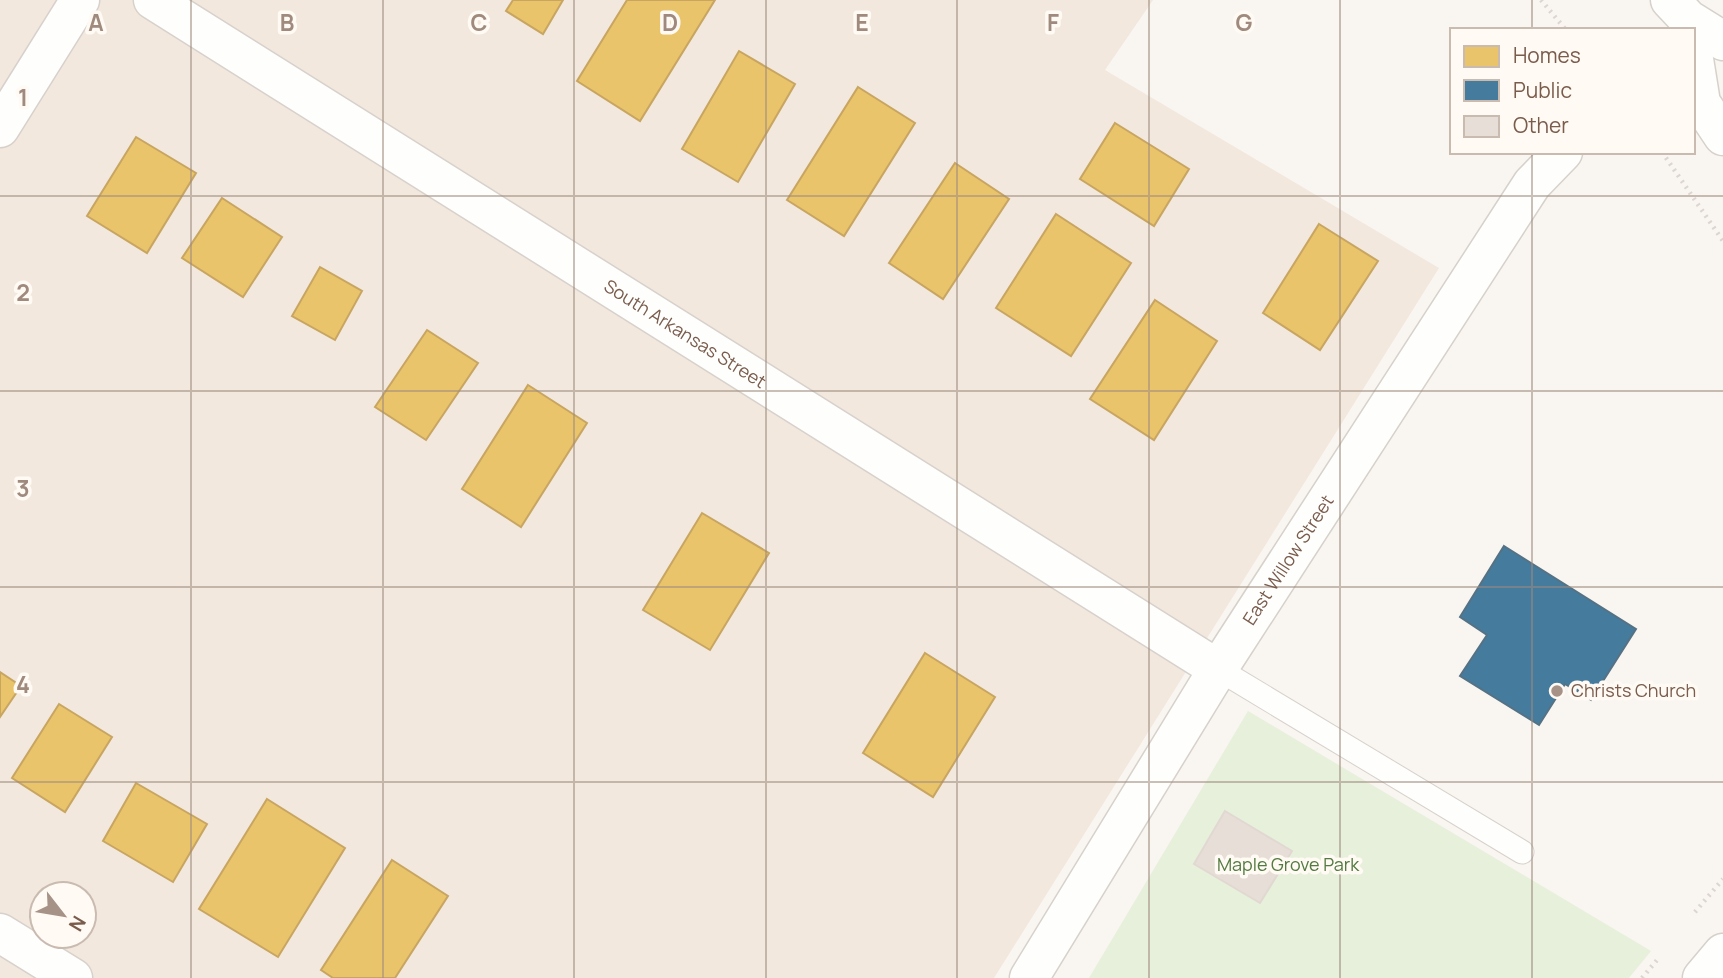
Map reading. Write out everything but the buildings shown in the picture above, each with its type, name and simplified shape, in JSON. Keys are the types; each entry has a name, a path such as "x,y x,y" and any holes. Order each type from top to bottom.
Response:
{"street":[{"path":"0,128 80,0"},
{"name":"South Arkansas Street","path":"153,0 1218,669"},
{"path":"1695,30 1723,41"},
{"path":"1695,76 1701,103 1723,136"},
{"name":"East Willow Street","path":"1028,978 1218,669 1532,184 1561,154"},
{"path":"0,933 73,978"},
{"path":"1702,978 1723,953"}],"lane":[{"path":"1218,669 1522,852"}],"path":[{"path":"1541,0 1564,28"},
{"path":"1663,154 1723,241"}],"shaded area":[{"path":"0,0 1153,0 1105,70 1439,268 994,978 0,978"}],"green space":[{"name":"Maple Grove Park","path":"1248,711 1651,951 1629,978 1089,978"}],"place":[{"name":"Christs Church","path":"1557,691"}]}
